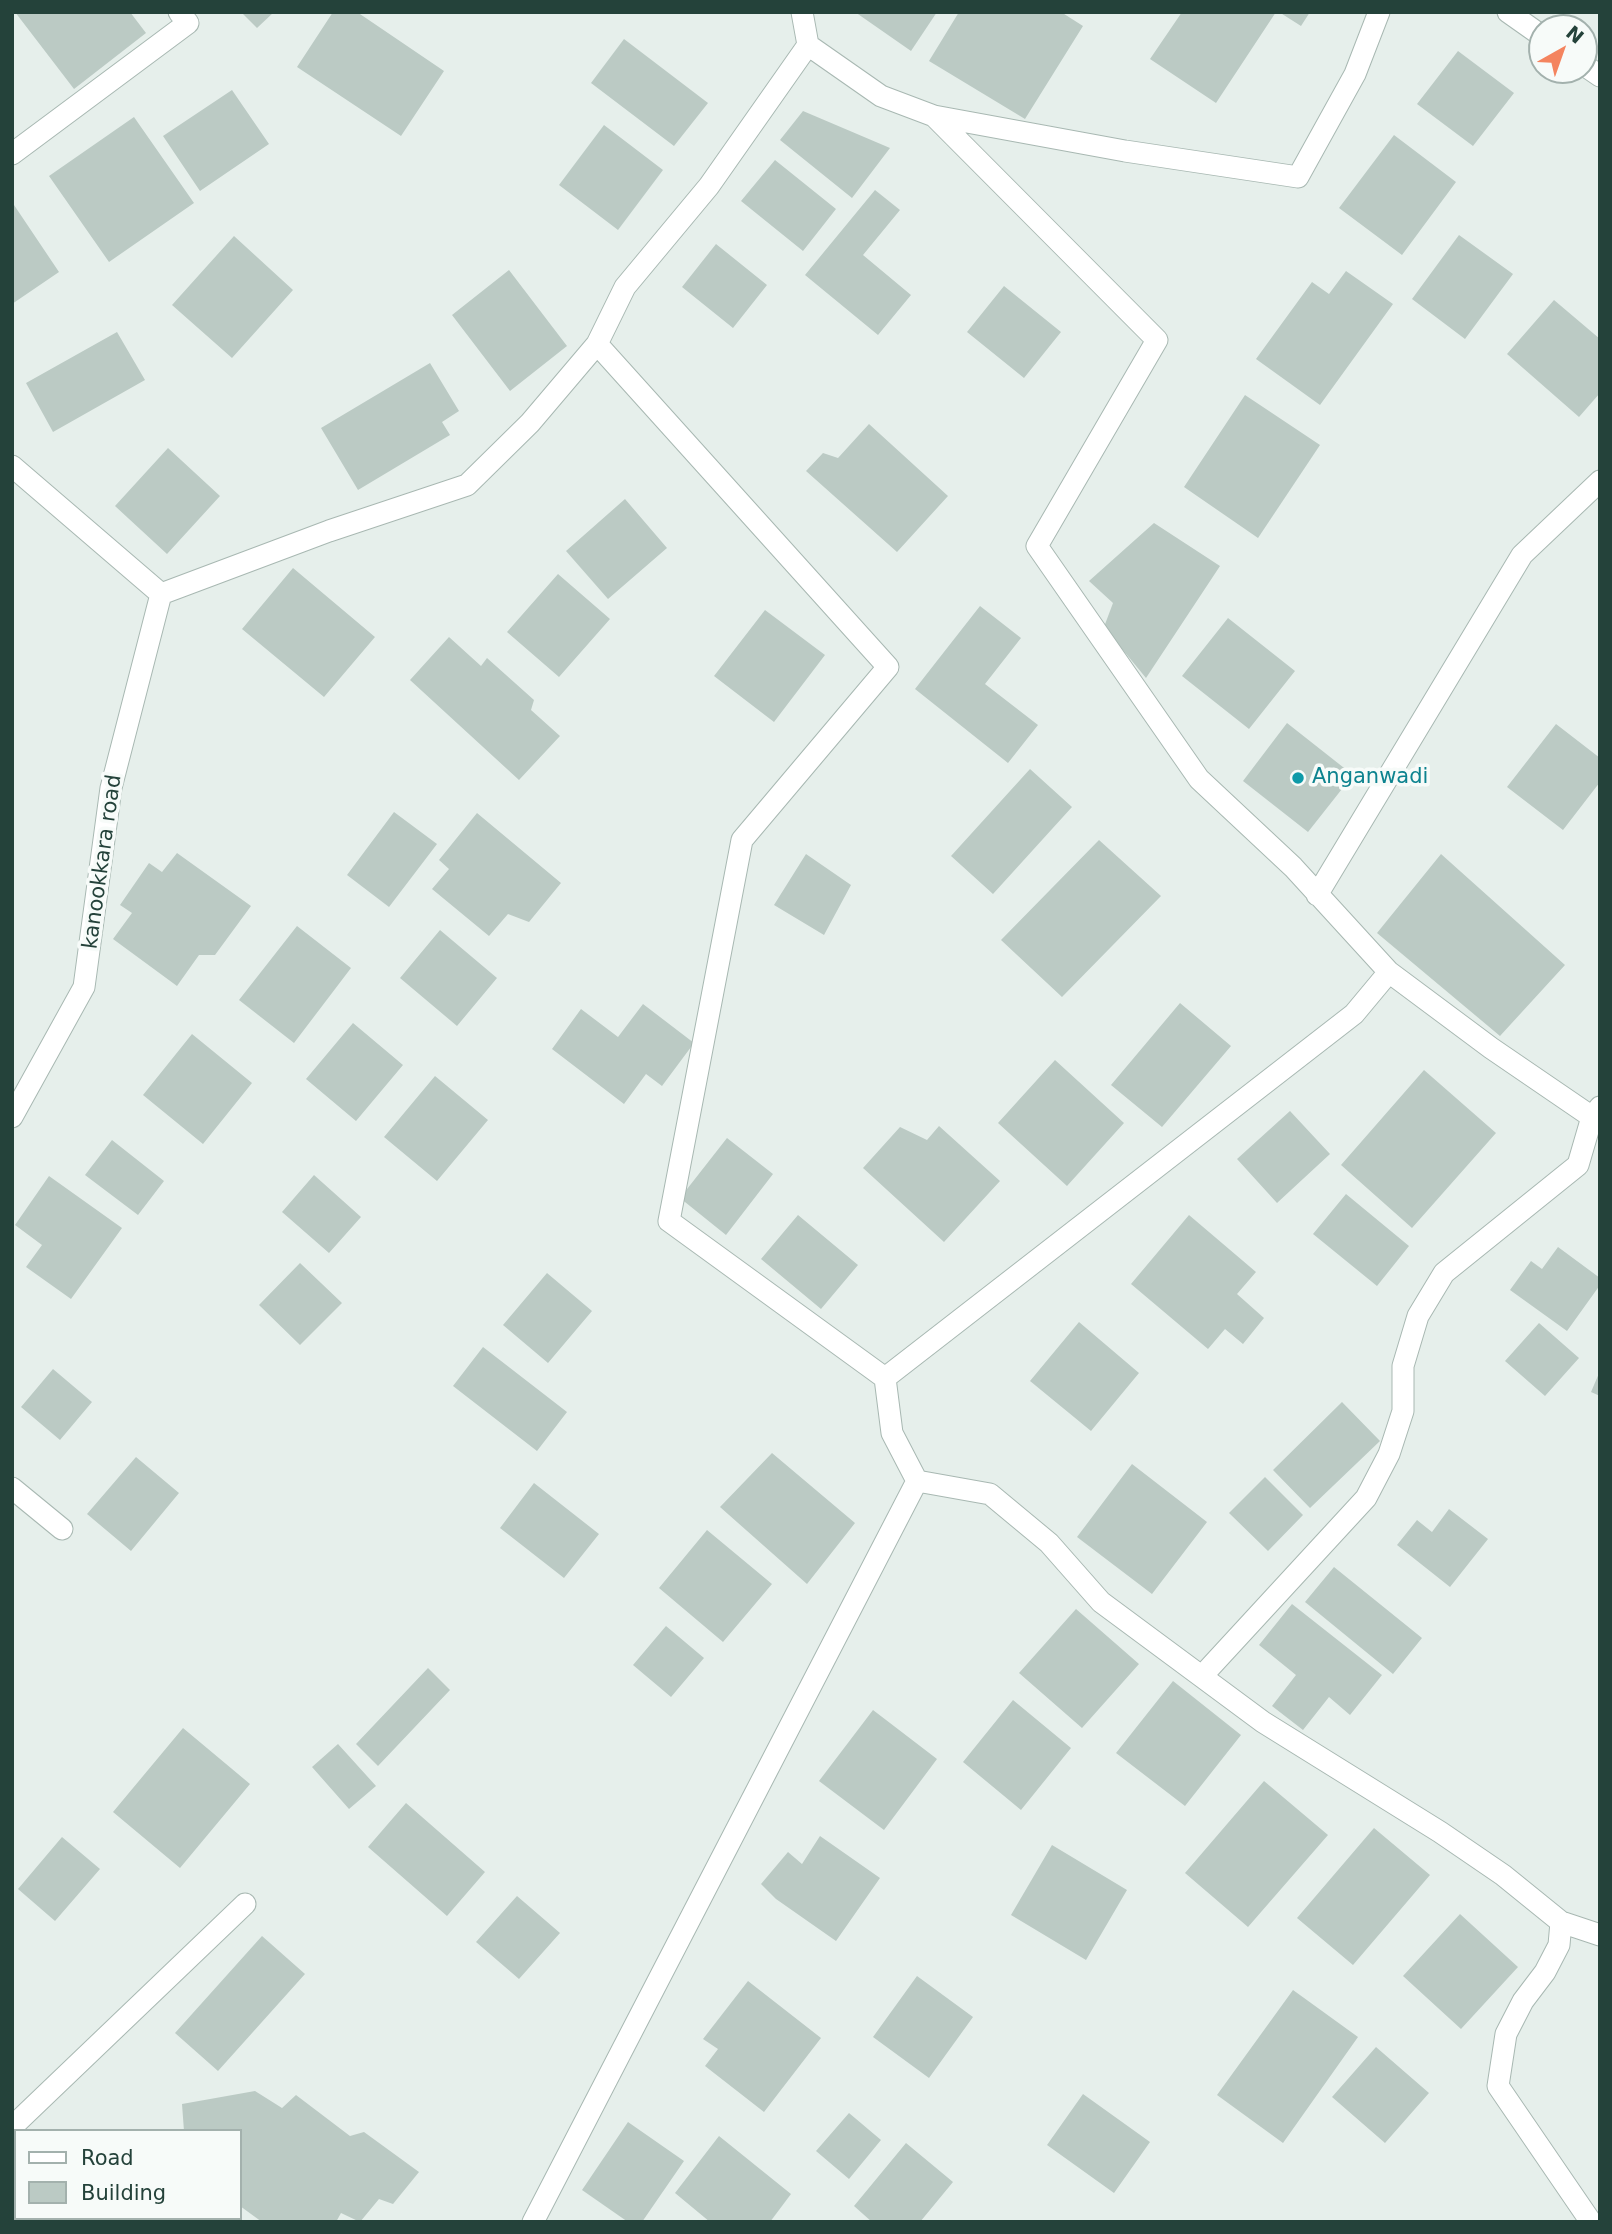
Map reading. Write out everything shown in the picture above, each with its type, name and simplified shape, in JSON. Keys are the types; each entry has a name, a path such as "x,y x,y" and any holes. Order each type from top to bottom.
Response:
{"street":[{"path":"12,154 188,23 179,12"},
{"path":"802,12 808,45 881,96 934,116 1125,151 1298,177 1355,74 1379,12"},
{"path":"1508,12 1528,26"},
{"path":"12,466 161,594 329,531 467,485 530,423 597,344 625,287 709,186 808,45"},
{"path":"934,116 1157,340 1037,546 1199,779 1293,867 1390,972 1491,1048 1596,1112 1578,1166 1444,1273 1418,1316 1403,1366 1403,1411 1388,1454 1366,1498 1202,1676"},
{"path":"597,344 888,667 742,840 669,1221 885,1378 892,1433 917,1481"},
{"path":"1317,895 1522,555 1600,481"},
{"name":"kanookkara road","path":"12,1117 84,987 111,788 161,594"},
{"path":"885,1378 1354,1014 1390,972"},
{"path":"917,1481 990,1494 1049,1543 1101,1602 1263,1722 1440,1832 1503,1875 1561,1922 1600,1935"},
{"path":"533,2222 917,1481"},
{"path":"12,1488 62,1529"},
{"path":"12,2127 245,1904"},
{"path":"1561,1922 1559,1945 1545,1972 1523,2001 1506,2034 1498,2086 1591,2222"}],"building":[{"path":"15,12 130,12 146,33 74,89"},
{"path":"241,12 274,12 257,28"},
{"path":"333,12 357,12 444,71 401,136 297,67"},
{"path":"855,12 937,12 911,51"},
{"path":"959,12 1061,12 1083,26 1025,119 929,61"},
{"path":"1182,12 1276,12 1216,103 1150,59"},
{"path":"1279,12 1310,12 1301,26"},
{"path":"624,39 708,103 674,146 591,83"},
{"path":"1458,51 1514,93 1473,146 1417,104"},
{"path":"232,90 269,144 200,191 163,136"},
{"path":"803,111 890,148 852,198 780,140"},
{"path":"134,117 194,203 109,262 49,176"},
{"path":"604,125 663,170 618,230 559,185"},
{"path":"1394,135 1456,182 1402,255 1339,208"},
{"path":"775,160 836,209 803,251 741,201"},
{"path":"875,190 900,210 863,255 911,295 878,335 805,275"},
{"path":"12,202 59,272 12,304"},
{"path":"1459,235 1513,274 1465,339 1412,299"},
{"path":"234,236 293,290 232,358 172,305"},
{"path":"716,244 767,285 733,328 682,287"},
{"path":"509,270 567,346 510,391 452,315"},
{"path":"1346,271 1393,304 1320,405 1256,359 1312,282 1329,294"},
{"path":"1004,286 1061,332 1024,378 967,332"},
{"path":"1554,300 1600,339 1600,393 1579,417 1507,354"},
{"path":"117,332 145,380 53,432 26,383"},
{"path":"430,363 459,411 442,422 450,435 358,490 321,428"},
{"path":"1245,395 1320,445 1258,538 1184,487"},
{"path":"869,424 948,496 897,552 806,471 823,453 838,458"},
{"path":"168,448 220,496 167,554 115,506"},
{"path":"625,499 667,548 608,599 566,551"},
{"path":"1154,523 1220,566 1146,678 1104,627 1113,603 1089,581"},
{"path":"293,568 375,637 324,697 242,629"},
{"path":"558,574 610,619 559,677 507,632"},
{"path":"980,606 1021,638 985,684 1038,725 1008,763 915,689"},
{"path":"765,610 825,655 774,722 714,676"},
{"path":"1228,618 1295,671 1249,729 1182,676"},
{"path":"449,637 481,666 487,658 534,700 531,710 560,736 519,780 410,680"},
{"name":"Anganwadi","path":"1287,723 1353,775 1308,832 1243,781"},
{"path":"1556,724 1600,758 1600,782 1563,830 1507,787"},
{"path":"1030,769 1072,807 993,894 951,856"},
{"path":"394,812 437,844 389,907 347,875"},
{"path":"477,813 561,883 529,922 508,914 489,936 432,889 449,869 439,860"},
{"path":"1099,840 1161,896 1062,997 1001,940"},
{"path":"177,853 251,906 215,955 199,955 177,986 113,939 132,913 120,905 149,863 162,872"},
{"path":"806,854 851,885 824,935 774,905"},
{"path":"1441,854 1565,965 1500,1036 1377,933"},
{"path":"297,926 351,968 294,1043 239,1000"},
{"path":"440,930 497,978 457,1026 400,978"},
{"path":"1180,1003 1231,1046 1162,1127 1111,1085"},
{"path":"643,1004 694,1043 662,1086 646,1074 624,1104 552,1049 581,1009 618,1037"},
{"path":"353,1023 403,1065 356,1121 306,1079"},
{"path":"192,1034 252,1083 203,1144 143,1095"},
{"path":"1055,1060 1124,1123 1067,1186 998,1123"},
{"path":"1424,1070 1496,1133 1412,1228 1341,1165"},
{"path":"435,1076 488,1120 437,1181 384,1137"},
{"path":"1290,1111 1330,1154 1277,1203 1237,1159"},
{"path":"939,1126 1000,1181 944,1242 863,1168 900,1127 927,1140"},
{"path":"727,1138 773,1174 726,1235 680,1198"},
{"path":"112,1140 164,1181 138,1215 85,1175"},
{"path":"314,1175 361,1217 329,1253 282,1212"},
{"path":"49,1176 122,1228 71,1299 26,1267 42,1245 15,1225"},
{"path":"1346,1194 1409,1246 1377,1286 1313,1234"},
{"path":"798,1215 858,1265 821,1309 761,1259"},
{"path":"1189,1215 1256,1272 1237,1294 1264,1318 1243,1344 1225,1329 1208,1349 1131,1284"},
{"path":"1558,1247 1600,1278 1600,1285 1567,1331 1510,1290 1531,1261 1542,1269"},
{"path":"300,1263 342,1303 300,1345 259,1305"},
{"path":"547,1273 592,1311 548,1363 503,1325"},
{"path":"1079,1322 1139,1373 1091,1431 1030,1381"},
{"path":"1539,1323 1579,1358 1545,1396 1505,1361"},
{"path":"483,1347 567,1412 537,1451 453,1386"},
{"path":"53,1369 92,1402 60,1440 21,1407"},
{"path":"1600,1371 1600,1396 1591,1392"},
{"path":"1342,1402 1380,1441 1310,1508 1273,1470"},
{"path":"772,1453 855,1523 807,1584 720,1507"},
{"path":"136,1457 179,1493 131,1551 87,1514"},
{"path":"1132,1464 1207,1522 1152,1594 1077,1537"},
{"path":"1265,1477 1303,1515 1268,1551 1229,1513"},
{"path":"534,1483 599,1534 564,1578 500,1528"},
{"path":"1449,1509 1488,1539 1450,1587 1397,1545 1417,1520 1432,1532"},
{"path":"707,1530 772,1584 723,1642 659,1588"},
{"path":"1334,1567 1422,1638 1393,1674 1305,1602"},
{"path":"1292,1604 1382,1675 1350,1715 1329,1697 1303,1730 1272,1706 1296,1675 1259,1645"},
{"path":"1076,1609 1139,1664 1082,1728 1019,1673"},
{"path":"666,1626 704,1658 671,1697 633,1665"},
{"path":"428,1668 450,1690 378,1766 356,1744"},
{"path":"1173,1681 1241,1735 1185,1806 1116,1753"},
{"path":"1013,1700 1071,1748 1021,1810 963,1762"},
{"path":"873,1710 937,1759 884,1830 819,1781"},
{"path":"183,1728 250,1784 180,1868 113,1812"},
{"path":"338,1744 376,1786 349,1809 312,1767"},
{"path":"1264,1781 1328,1835 1248,1927 1185,1873"},
{"path":"406,1803 485,1872 447,1916 368,1847"},
{"path":"1374,1828 1430,1875 1353,1965 1297,1918"},
{"path":"820,1836 880,1878 836,1941 776,1899 761,1884 788,1852 802,1864"},
{"path":"62,1837 100,1869 55,1921 18,1889"},
{"path":"1052,1845 1127,1890 1086,1960 1011,1915"},
{"path":"517,1896 560,1933 519,1979 476,1942"},
{"path":"1460,1914 1518,1967 1461,2029 1403,1976"},
{"path":"262,1936 305,1974 218,2071 175,2033"},
{"path":"917,1976 973,2017 929,2078 873,2037"},
{"path":"748,1981 821,2038 764,2112 705,2066 718,2049 703,2039"},
{"path":"1293,1990 1358,2037 1283,2143 1217,2095"},
{"path":"1376,2047 1429,2093 1385,2143 1332,2097"},
{"path":"255,2091 282,2108 296,2095 350,2136 364,2132 419,2172 393,2204 379,2199 360,2222 341,2213 336,2222 262,2222 242,2207 242,2129 184,2129 182,2104"},
{"path":"1083,2094 1150,2142 1114,2193 1047,2145"},
{"path":"849,2113 881,2140 849,2179 816,2151"},
{"path":"628,2122 684,2161 642,2222 628,2222 582,2190"},
{"path":"719,2136 791,2194 770,2222 710,2222 675,2193"},
{"path":"906,2143 953,2182 920,2222 872,2222 854,2206"},
{"path":"14,2201 14,2220 46,2222 12,2222"}],"place":[{"name":"Anganwadi","path":"1298,778"}]}
